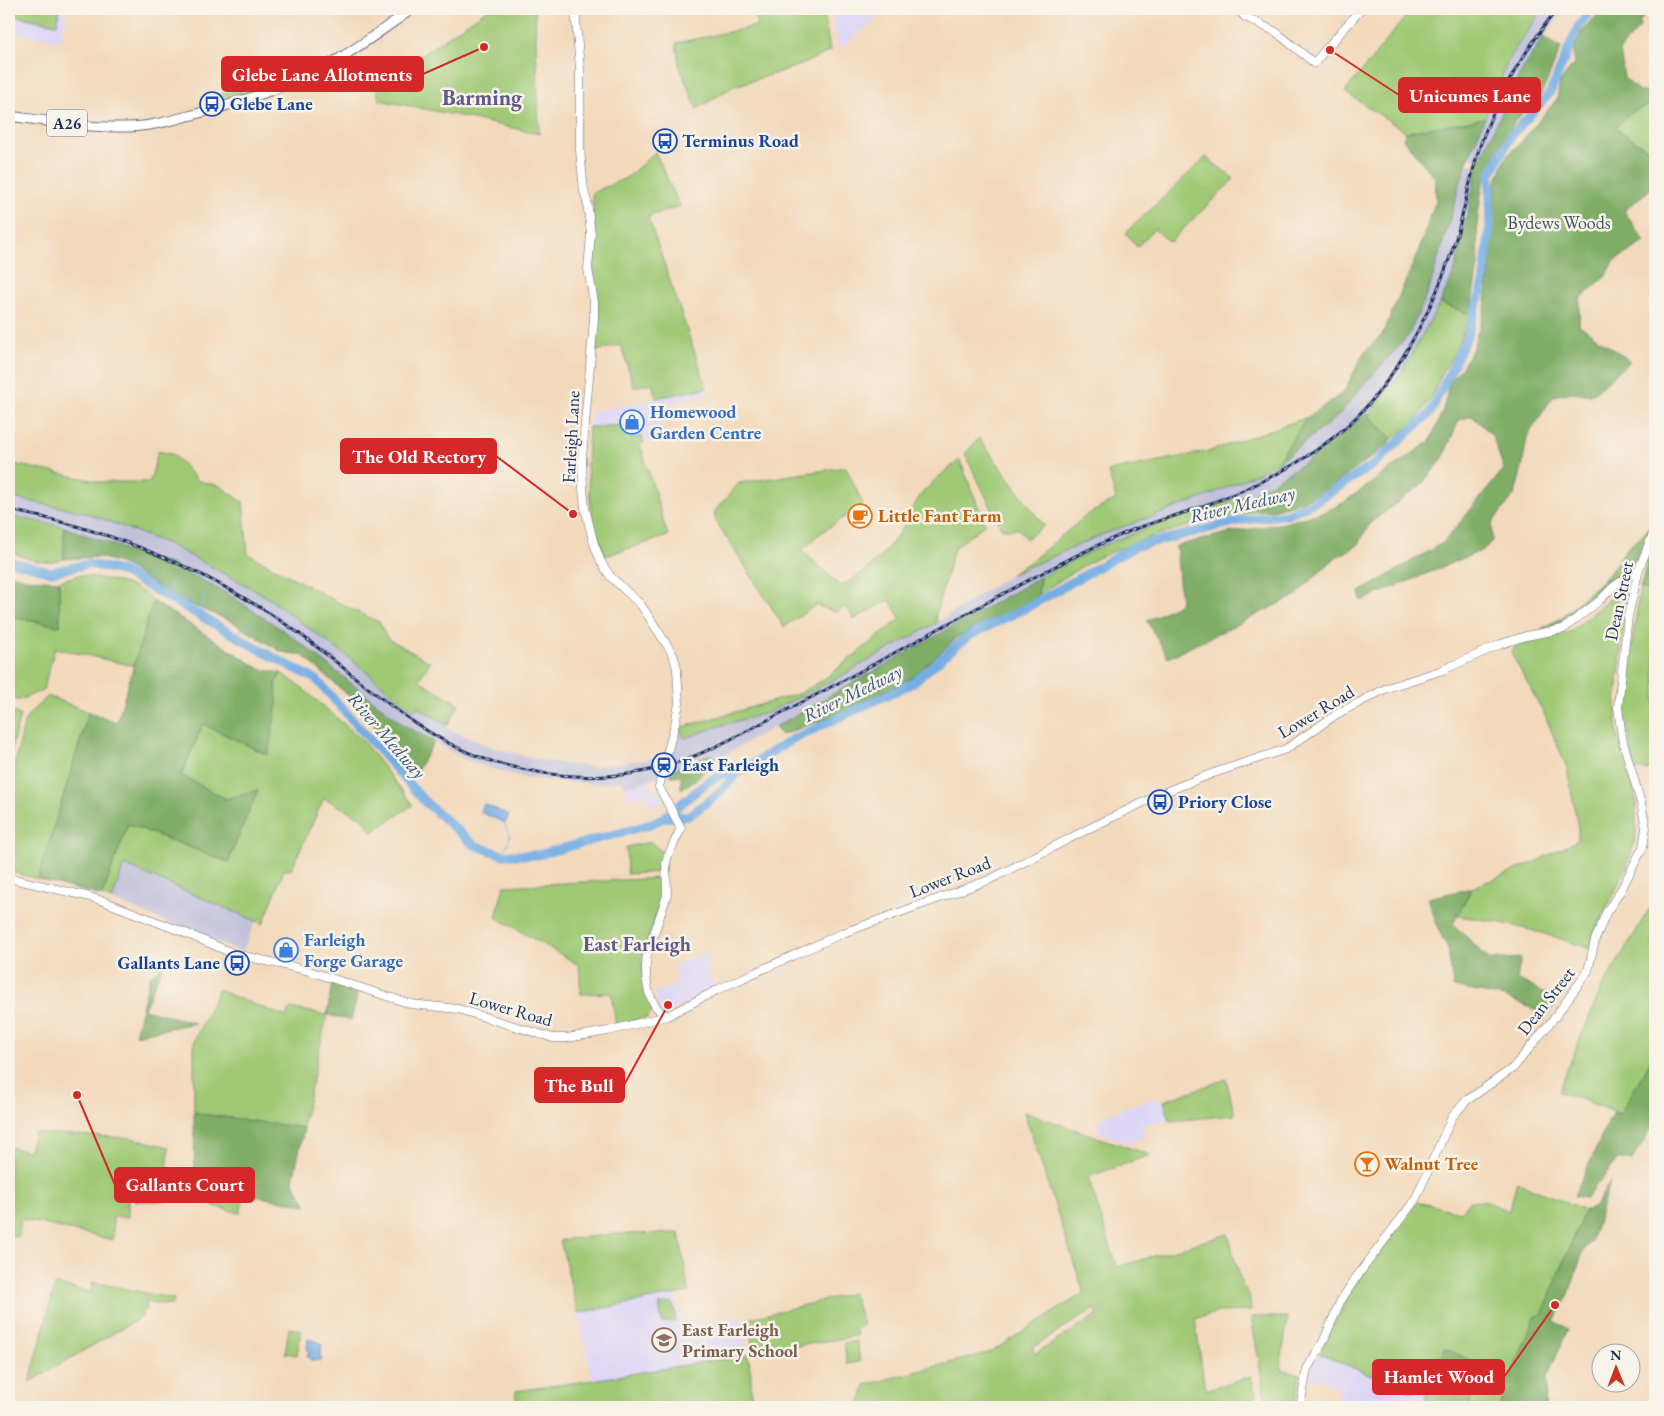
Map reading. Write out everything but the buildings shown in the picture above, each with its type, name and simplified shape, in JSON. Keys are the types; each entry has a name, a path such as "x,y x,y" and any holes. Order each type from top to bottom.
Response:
{"main road":[{"name":"A26","path":"9,116 77,125 126,128 158,124 202,113 240,102 307,75 340,58 412,9"}],"street":[{"name":"Farleigh Lane","path":"575,9 580,69 580,150 591,234 588,269 594,302 582,458 582,488 589,525 601,562 610,576 641,605 670,648 677,669 679,703 659,787 681,831 666,863 667,895 647,955 648,990 654,1006"},
{"path":"1237,9 1245,17 1276,32 1314,63 1361,9"},
{"name":"Dean Street","path":"1300,1407 1307,1369 1323,1342 1340,1302 1355,1279 1415,1200 1452,1117 1466,1101 1513,1068 1555,1018 1588,971 1595,940 1606,913 1622,890 1643,847 1646,828 1641,803 1622,738 1618,707 1628,616 1639,569 1655,528"},
{"name":"Lower Road","path":"9,878 103,901 235,954 306,970 411,1004 458,1010 552,1038 567,1038 608,1031 667,1016 719,989 843,933 989,880 1165,792 1211,774 1286,749 1337,714 1387,688 1443,670 1501,644 1526,636 1562,629 1598,602 1613,587 1639,569"},
{"path":"654,1006 667,1016"},
{"path":"650,1021 654,1006"}],"shaded area":[{"path":"9,9 67,9 61,41 9,32"},
{"path":"831,9 871,9 875,22 839,49"},
{"path":"1543,9 1566,9 1543,37 1521,72 1479,161 1469,156 1510,56"},
{"path":"1466,164 1478,166 1455,271 1440,303 1400,375 1369,415 1329,454 1255,501 1104,545 1001,598 716,760 682,776 671,776 666,771 679,728 798,694 938,622 1010,575 1106,533 1338,416 1364,384 1429,290"},
{"path":"707,388 708,394 658,407 664,436 644,443 641,436 633,438 627,425 589,427 591,412"},
{"path":"9,497 84,512 168,544 261,593 348,657 414,711 416,707 448,725 447,729 492,747 543,761 593,767 663,757 659,776 626,787 621,781 593,784 526,778 466,760 404,725 290,635 228,594 171,564 149,558 64,527 9,516"},
{"path":"648,780 651,787 658,791 664,799 651,809 644,793 628,799 626,787"},
{"path":"124,865 256,921 242,952 112,900"},
{"path":"709,951 707,972 714,986 665,1014 657,1004 655,992 676,985 674,965"},
{"path":"1156,1098 1158,1103 1164,1101 1170,1121 1142,1125 1146,1136 1130,1144 1098,1132 1098,1123 1107,1114"},
{"name":"East Farleigh Primary School","path":"675,1295 681,1327 740,1316 747,1354 593,1380 578,1313"},
{"path":"1320,1354 1409,1391 1427,1392 1425,1407 1336,1407 1338,1387 1323,1380 1309,1378 1313,1363"}],"green space":[{"path":"9,9 60,9 57,24 9,15"},
{"path":"488,9 535,9 539,134 379,100 376,86"},
{"path":"755,9 823,9 830,51 801,65 732,87 697,109 679,65 676,43 757,26"},
{"path":"1412,9 1543,9 1510,56 1485,118 1406,132 1345,92"},
{"name":"Bydews Woods","path":"1603,9 1648,9 1639,23 1640,27 1620,50 1624,78 1639,91 1655,92 1655,103 1631,112 1615,128 1655,154 1655,185 1624,211 1645,242 1614,261 1607,275 1580,299 1579,325 1630,361 1592,395 1572,392 1553,396 1527,437 1515,494 1492,523 1492,541 1483,550 1361,601 1360,592 1444,542 1504,469 1492,435 1472,416 1459,420 1442,460 1421,485 1370,523 1357,546 1336,557 1297,595 1168,658 1147,621 1181,603 1176,546 1228,533 1284,523 1324,512 1343,503 1430,441 1443,410 1450,381 1461,369 1472,350 1485,310 1490,268 1495,184 1507,156 1557,99 1560,82 1574,64 1574,49 1582,31"},
{"path":"1543,37 1561,48 1541,95 1515,121 1485,177 1477,223 1478,265 1470,314 1440,303 1455,271 1479,161 1521,72"},
{"path":"271,82 271,85 238,98 205,107 202,103 207,98"},
{"path":"1655,103 1655,154 1615,128 1631,112"},
{"path":"1485,118 1466,164 1429,290 1408,336 1364,384 1338,416 1275,465 1308,417 1344,392 1364,352 1382,335 1417,255 1436,200 1435,178 1403,139 1406,132"},
{"path":"655,152 680,206 648,217 707,388 656,398 652,383 634,387 621,345 596,351 597,315 593,272 595,237 592,193 628,177"},
{"path":"1206,157 1234,179 1170,242 1154,229 1137,247 1126,233"},
{"path":"1440,303 1470,314 1457,348 1442,373 1431,398 1413,424 1392,439 1369,415 1400,375"},
{"path":"1367,413 1392,439 1384,448 1324,492 1294,504 1272,510 1254,511 1257,492 1312,458"},
{"path":"1308,417 1275,465 1208,496 1106,533 1010,575 1035,558 1087,515 1116,499 1108,471 1210,451"},
{"path":"628,425 633,438 642,436 644,443 640,444 668,536 605,556 592,518 587,465 589,427"},
{"path":"979,438 1044,526 1026,539 1019,529 1002,529 965,454"},
{"path":"158,451 174,455 198,481 220,486 243,502 248,554 379,622 388,639 430,662 419,680 459,704 448,725 417,707 414,711 348,657 261,593 168,544 84,512 9,497 9,463 101,482 150,482"},
{"path":"960,460 985,524 954,548 935,617 938,622 830,682 767,713 719,726 685,738 679,728 798,694 823,680 901,620 890,600 854,619 845,607 835,612 816,605 784,627 716,521 714,512 739,483 846,467 863,504 814,538 802,550 840,586 851,581 870,567 901,530 924,491"},
{"path":"1257,492 1254,511 1180,528 1107,554 1072,573 1038,595 1040,577 1104,545 1165,521"},
{"path":"9,516 64,527 64,559 42,562 23,557 9,550"},
{"path":"64,527 149,558 171,564 228,594 290,635 404,725 434,742 415,774 350,697 302,655 282,652 231,621 180,600 120,563 99,557 64,559"},
{"path":"1650,528 1633,565 1562,624 1541,629 1561,618 1608,575 1627,548"},
{"path":"1655,536 1655,584 1646,589 1640,588"},
{"path":"9,573 25,579 59,581 60,626 12,617 9,635 9,595 11,589 9,588"},
{"path":"79,575 128,585 146,594 153,601 134,666 55,648 43,690 19,700 9,699 9,635 12,617 60,626 59,581"},
{"path":"1040,577 1038,595 1029,604 958,637 911,678 841,713 781,735 775,727"},
{"path":"1628,584 1616,703 1618,739 1636,799 1636,836 1626,869 1594,933 1590,949 1525,928 1457,916 1472,888 1537,861 1578,840 1578,828 1567,768 1544,713 1511,653 1515,647 1570,632"},
{"path":"1655,584 1655,769 1635,770 1623,707 1640,588 1646,589"},
{"path":"153,601 260,669 281,673 276,683 277,704 268,755 203,724 181,775 226,799 258,790 228,862 128,824 102,896 38,879 89,712 117,722"},
{"path":"281,673 300,686 362,740 413,805 372,832 365,820 324,798 291,870 284,870 263,924 124,865 112,900 102,896 128,824 228,862 257,791 226,799 181,776 203,724 267,755 277,704 276,683"},
{"path":"48,696 89,712 38,879 9,871 9,789 25,720"},
{"path":"9,710 20,715 9,758"},
{"path":"711,754 716,760 695,780 681,789 681,776 671,776 671,771"},
{"path":"651,842 664,854 665,872 627,874 626,847"},
{"path":"661,878 662,897 641,959 652,1012 648,1017 616,1025 611,993 581,994 579,965 496,917 504,886"},
{"path":"1472,888 1453,924 1490,960 1521,958 1517,979 1558,1000 1547,1015 1505,997 1453,987 1448,948 1440,933 1428,898"},
{"path":"1650,908 1655,908 1652,945 1655,944 1655,1053 1620,1114 1558,1092 1601,989"},
{"path":"163,965 144,1009 195,1023 135,1035 150,976"},
{"path":"332,983 359,990 351,1020 327,1015"},
{"path":"218,990 286,1017 290,1008 327,1015 302,1128 201,1114 194,1111 194,1041"},
{"path":"1655,1053 1655,1122 1632,1160 1617,1160 1586,1198 1574,1196 1613,1112 1620,1114"},
{"path":"1226,1079 1235,1115 1170,1121 1164,1101"},
{"path":"194,1111 201,1114 304,1128 293,1181 307,1205 195,1186"},
{"path":"1024,1112 1150,1155 1088,1177 1117,1267 1228,1234 1242,1285 1249,1294 1251,1311 1219,1312 1195,1319 1205,1390 1251,1376 1259,1407 859,1407 865,1385 991,1352 1084,1293","holes":["1094,1309 1098,1315 1035,1354 1032,1348"]},
{"path":"35,1133 131,1138 169,1147 165,1201 135,1201 135,1187 128,1187 128,1217 113,1217 113,1240 21,1219 19,1236 9,1237 9,1147 28,1151"},
{"path":"1517,1181 1585,1210 1542,1316 1541,1407 1469,1407 1479,1364 1444,1349 1427,1392 1409,1391 1320,1354 1350,1291 1417,1202 1460,1212 1470,1201 1487,1202 1509,1211"},
{"path":"1610,1182 1591,1242 1583,1251 1569,1294 1554,1321 1568,1329 1547,1377 1545,1407 1499,1407 1535,1316 1542,1315 1585,1210 1594,1208"},
{"path":"216,1193 243,1201 240,1213 213,1206"},
{"path":"679,1233 689,1292 578,1313 560,1240 614,1234"},
{"path":"93,1282 174,1299 172,1305 146,1302 147,1308 141,1313 143,1316 30,1382 55,1285 91,1292"},
{"path":"853,1293 863,1325 856,1328 857,1336 754,1353 748,1319"},
{"path":"673,1303 676,1321 662,1323 659,1305"},
{"path":"1251,1317 1288,1317 1280,1369 1300,1374 1295,1407 1267,1407"},
{"path":"289,1328 301,1330 297,1355 285,1353"},
{"path":"857,1341 860,1362 847,1364 844,1343"},
{"path":"1444,1348 1479,1364 1469,1407 1425,1407 1427,1392"},
{"path":"748,1355 751,1375 751,1407 516,1407 516,1391"}],"water":[{"path":"484,804 509,815 505,823 480,812"},
{"path":"308,1339 322,1344 320,1355 322,1361 311,1360 307,1357 309,1353 307,1347"}],"waterway":[{"name":"River Medway","path":"9,561 51,572 88,564 121,571 317,680 425,802 474,845 503,855 538,855 645,826 664,818 688,816 717,795 736,774 793,739 911,684 967,637 1026,608 1134,547 1243,520 1287,514 1315,502 1373,465 1430,413 1466,339 1483,285 1490,225 1490,175 1511,136 1550,93 1578,27 1592,9"},
{"path":"121,571 136,561"},
{"path":"146,570 146,585"},
{"path":"171,578 171,600"},
{"path":"201,617 204,592"},
{"path":"233,635 254,623"},
{"name":"River Medway","path":"666,816 709,781 725,773 736,774"},
{"path":"503,855 510,837 504,822"}],"railway":[{"path":"9,510 48,518 123,541 196,572 230,590 297,632 414,723 466,752 494,762 556,775 618,775 659,768 675,763 739,735 851,677 1013,588 1090,549 1135,529 1225,498 1272,476 1317,450 1337,434 1374,398 1387,381 1429,309 1452,251 1476,159 1487,127 1503,91 1523,57 1557,9"}],"place":[{"name":"Glebe Lane Allotments","path":"484,47"},
{"name":"Unicumes Lane","path":"1330,50"},
{"name":"Glebe Lane","path":"212,104"},
{"name":"Terminus Road","path":"665,141"},
{"name":"Homewood Garden Centre","path":"632,422"},
{"name":"The Old Rectory","path":"573,514"},
{"name":"Little Fant Farm","path":"860,516"},
{"name":"East Farleigh","path":"664,765"},
{"name":"Priory Close","path":"1160,802"},
{"name":"Farleigh Forge Garage","path":"286,950"},
{"name":"Gallants Lane","path":"237,963"},
{"name":"The Bull","path":"668,1005"},
{"name":"Gallants Court","path":"77,1095"},
{"name":"Walnut Tree","path":"1367,1164"},
{"name":"Hamlet Wood","path":"1555,1305"},
{"name":"East Farleigh Primary School","path":"664,1340"}],"district":[{"name":"Barming","path":"482,97"},
{"name":"East Farleigh","path":"637,944"}]}
